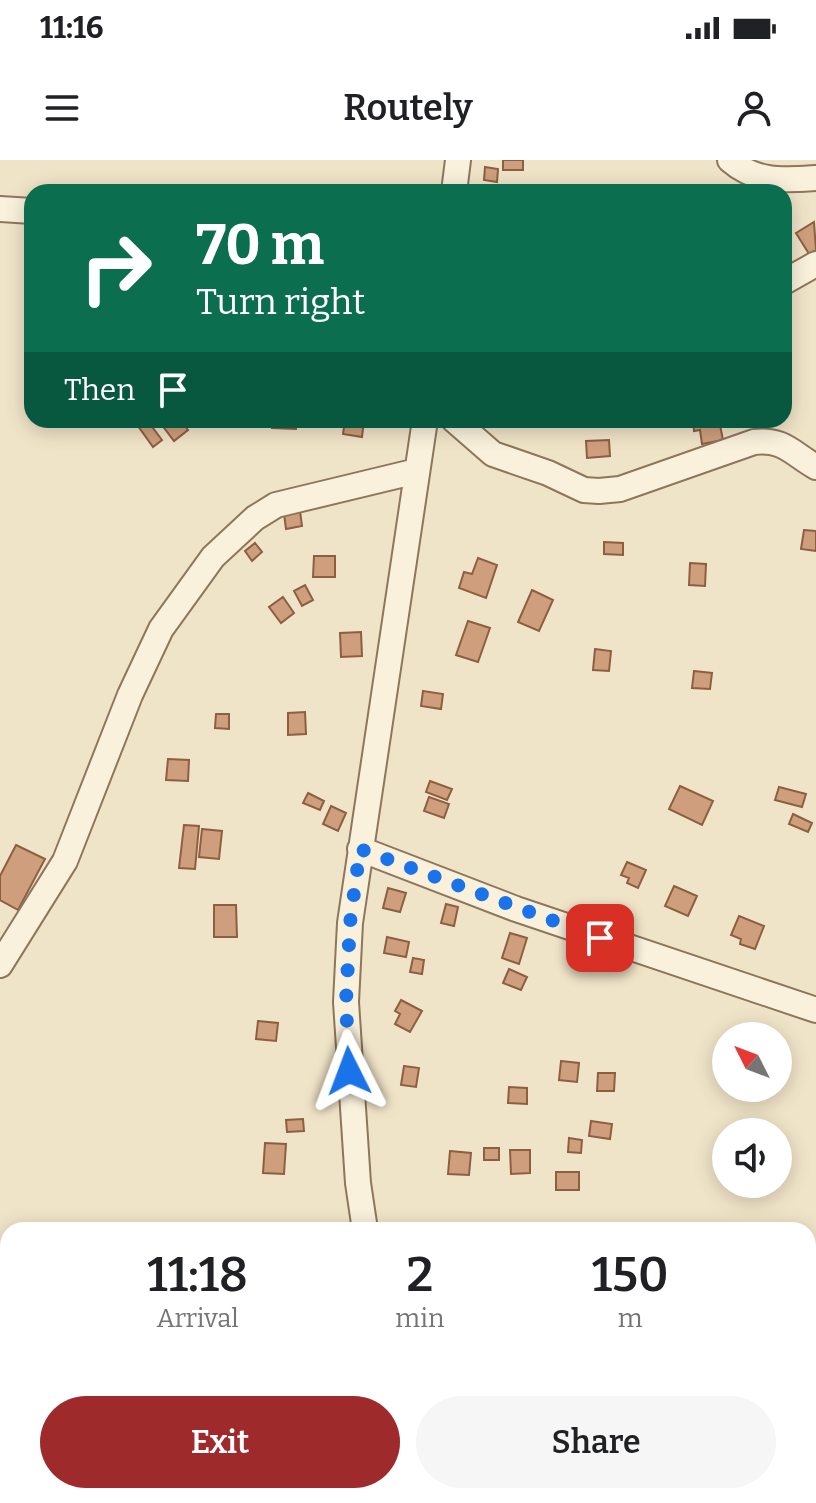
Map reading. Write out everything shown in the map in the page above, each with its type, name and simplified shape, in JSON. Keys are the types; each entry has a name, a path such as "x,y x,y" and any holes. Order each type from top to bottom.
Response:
{"street":[{"path":"455,184 458,160"},
{"path":"730,160 758,178 816,178"},
{"path":"0,209 24,210"},
{"path":"792,278 816,264"},
{"path":"364,1222 358,1183 346,1002 350,923 424,428"},
{"path":"463,428 493,454 548,473 584,490 620,489 754,442 770,440 781,443 816,467"},
{"path":"0,965 65,861 130,695 161,629 213,557 255,518 276,505 417,471"},
{"path":"360,849 516,909 816,1010"}],"building":[{"path":"503,160 523,160 523,170 503,170"},
{"path":"485,167 498,169 497,182 484,180"},
{"path":"814,222 816,250 809,254 796,233"},
{"path":"139,428 153,428 162,440 153,447"},
{"path":"164,428 186,428 188,430 174,441"},
{"path":"344,428 363,428 362,437 343,434"},
{"path":"694,428 721,428 723,440 702,444 700,430 694,431"},
{"path":"609,440 610,456 587,458 586,441"},
{"path":"300,511 302,526 286,529 284,514"},
{"path":"804,530 816,531 816,551 801,549"},
{"path":"604,542 623,543 623,555 604,554"},
{"path":"255,543 262,552 252,561 245,551"},
{"path":"314,556 335,556 335,577 313,577"},
{"path":"478,558 497,565 486,598 459,588 464,572 472,574"},
{"path":"690,563 706,564 705,586 689,585"},
{"path":"305,585 313,600 302,606 294,591"},
{"path":"532,590 553,600 539,631 518,622"},
{"path":"283,597 294,613 281,623 269,607"},
{"path":"468,621 490,628 478,662 456,655"},
{"path":"361,632 362,656 341,657 340,633"},
{"path":"595,649 611,651 609,671 593,670"},
{"path":"694,671 712,673 710,689 692,688"},
{"path":"423,691 443,694 441,709 421,706"},
{"path":"305,712 306,734 288,735 288,713"},
{"path":"216,714 229,714 229,729 215,728"},
{"path":"168,759 189,760 188,781 166,780"},
{"path":"430,781 452,789 447,800 426,792"},
{"path":"680,786 713,801 702,825 669,809"},
{"path":"779,787 806,794 802,807 775,800"},
{"path":"308,793 324,801 320,810 303,803"},
{"path":"429,797 449,804 444,818 424,811"},
{"path":"331,806 346,813 338,831 323,824"},
{"path":"793,814 812,823 808,832 789,824"},
{"path":"184,825 199,826 195,869 179,868"},
{"path":"202,829 222,831 219,859 199,857"},
{"path":"16,845 45,859 18,910 0,900 0,876"},
{"path":"627,862 646,870 638,888 627,883 629,878 621,875"},
{"path":"674,886 697,896 688,916 665,906"},
{"path":"388,888 406,893 400,912 383,908"},
{"path":"446,904 458,907 454,926 441,923"},
{"path":"214,905 236,905 237,937 214,937"},
{"path":"739,916 764,926 755,949 740,944 741,939 731,935"},
{"path":"510,933 527,938 519,964 502,958"},
{"path":"387,937 409,942 406,957 384,953"},
{"path":"413,958 424,960 422,974 410,972"},
{"path":"509,969 527,977 521,990 503,983"},
{"path":"401,1000 422,1011 410,1032 395,1024 400,1014 395,1011"},
{"path":"258,1021 278,1023 276,1041 256,1039"},
{"path":"561,1061 579,1063 577,1082 559,1080"},
{"path":"404,1066 419,1068 416,1087 401,1085"},
{"path":"598,1073 615,1073 614,1091 597,1091"},
{"path":"509,1087 527,1088 527,1104 508,1103"},
{"path":"303,1119 304,1131 287,1132 286,1120"},
{"path":"591,1121 612,1124 610,1139 589,1136"},
{"path":"569,1138 582,1140 581,1153 568,1152"},
{"path":"265,1143 286,1144 284,1174 263,1173"},
{"path":"484,1148 499,1148 499,1160 484,1160"},
{"path":"510,1150 530,1150 530,1173 511,1174"},
{"path":"450,1151 471,1153 469,1175 448,1174"},
{"path":"556,1172 579,1172 579,1190 556,1190"}],"route":[{"path":"349,1071 346,1002 350,923 360,849 600,938"}]}
